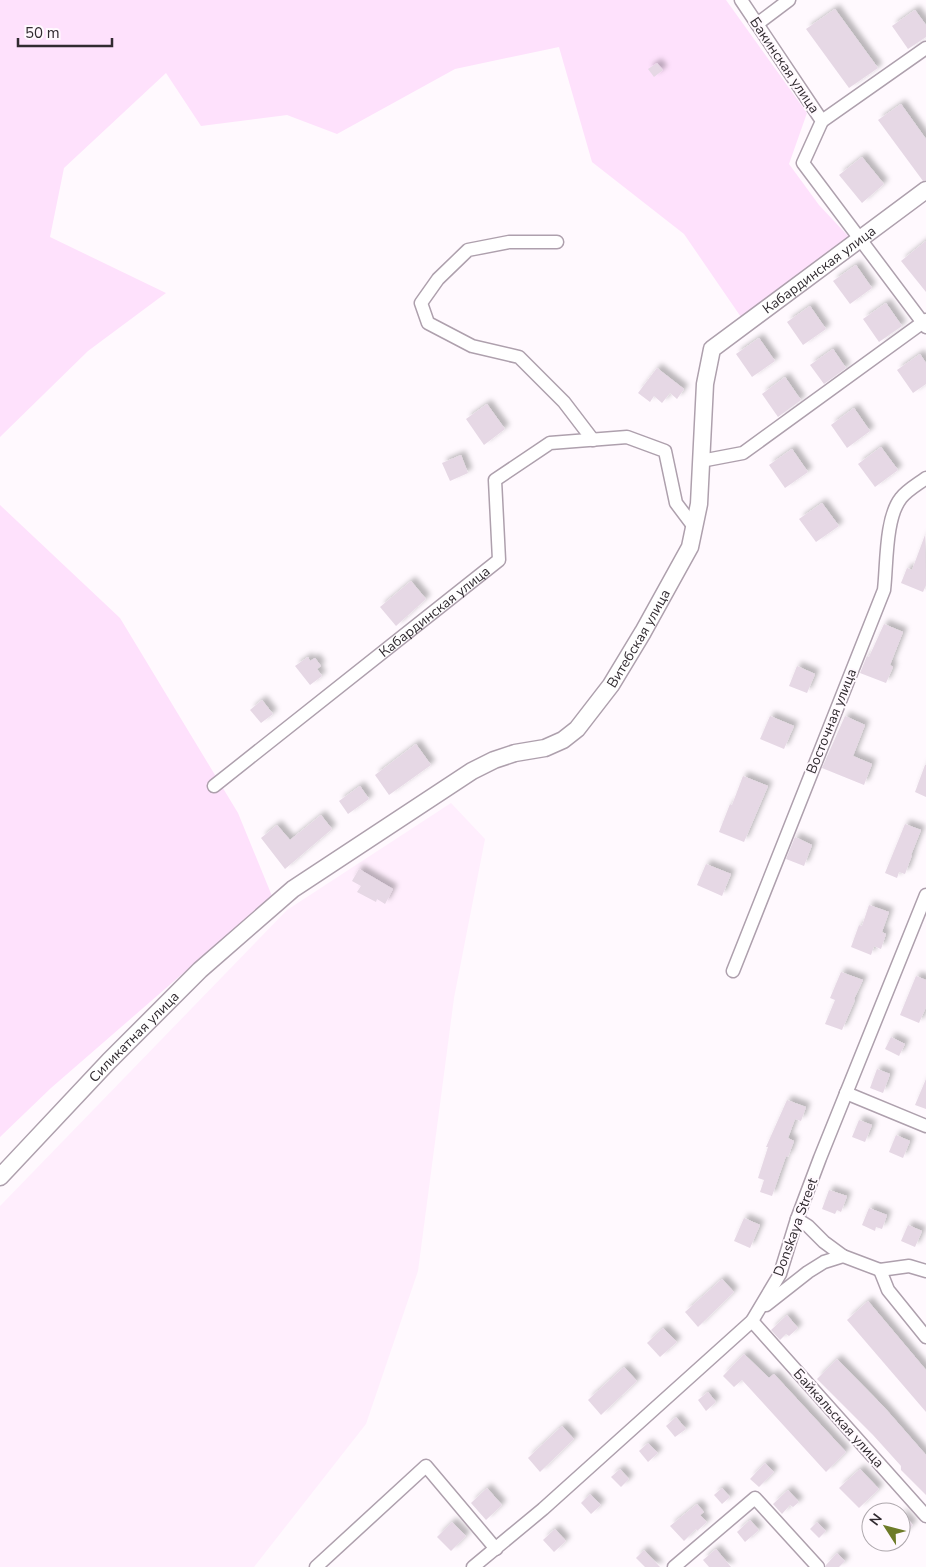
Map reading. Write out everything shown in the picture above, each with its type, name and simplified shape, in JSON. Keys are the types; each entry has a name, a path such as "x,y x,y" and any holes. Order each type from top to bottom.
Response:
{"street":[{"name":"Бакинская улица","path":"741,0 822,121 804,162 925,323"},
{"path":"757,24 789,0"},
{"path":"822,121 926,48"},
{"name":"Кабардинская улица","path":"712,349 926,190"},
{"path":"557,242 509,242 468,250 438,279 421,303 428,323 472,346 520,357 564,402 593,440"},
{"path":"701,461 742,453 925,323"},
{"name":"Витебская улица","path":"276,905 294,890 472,771 501,758 546,748 562,740 577,729 611,685 690,547 699,504 705,384 712,349"},
{"name":"Кабардинская улица","path":"214,786 499,560 494,480 550,443 627,437 665,451 676,503 694,527"},
{"name":"Восточная улица","path":"733,971 884,590 889,530 894,513 901,497 926,478"},
{"name":"Donskaya Street","path":"473,1567 543,1509 752,1321 780,1274 797,1219 925,898"},
{"name":"Силикатная улица","path":"0,1177 109,1061 200,970 276,905"},
{"path":"846,1093 926,1126"},
{"path":"797,1219 843,1256 880,1270 909,1266 926,1270"},
{"path":"759,1310 808,1272 824,1262 843,1256"},
{"path":"880,1270 888,1290 926,1337"},
{"name":"Байкальская улица","path":"752,1321 926,1516"},
{"path":"316,1567 426,1466 496,1549"},
{"path":"674,1567 755,1498 818,1567"}],"shaded area":[{"path":"0,0 726,0 807,113 789,164 819,205 849,237 743,320 684,234 592,162 559,47 455,69 337,134 287,115 201,126 166,73 64,168 50,237 166,293 88,351 0,437"},
{"path":"0,505 120,618 238,813 272,896 51,1088 0,1137"},
{"path":"451,803 485,839 454,998 418,1271 366,1424 254,1567 0,1567 0,1206 287,910"}],"building":[{"path":"835,9 878,68 849,88 806,29"},
{"path":"915,10 926,25 926,37 908,49 892,26"},
{"path":"657,63 663,70 654,77 648,69"},
{"path":"901,104 926,139 926,180 923,181 878,120"},
{"path":"862,157 884,184 862,203 839,175"},
{"path":"926,241 926,292 901,261"},
{"path":"856,265 872,288 850,304 833,281"},
{"path":"886,303 902,326 879,342 863,319"},
{"path":"810,306 826,329 803,345 787,322"},
{"path":"759,338 775,361 752,377 736,354"},
{"path":"833,349 846,368 824,384 810,365"},
{"path":"920,354 926,363 926,384 913,393 897,370"},
{"path":"657,368 684,389 677,399 670,393 662,403 654,396 650,402 638,393"},
{"path":"785,377 801,400 778,417 762,394"},
{"path":"487,404 505,429 484,445 466,419"},
{"path":"854,408 870,431 847,448 831,425"},
{"path":"881,447 898,470 875,487 858,464"},
{"path":"792,449 808,472 785,488 769,465"},
{"path":"461,455 468,473 450,481 442,463"},
{"path":"822,503 839,526 816,542 799,519"},
{"path":"925,535 926,585 923,592 901,583 907,568 912,570"},
{"path":"411,581 426,599 396,626 380,607"},
{"path":"884,624 903,632 890,665 893,667 886,683 860,673"},
{"path":"308,657 310,661 315,658 321,666 317,669 322,676 310,685 295,666"},
{"path":"797,666 815,674 807,693 789,686"},
{"path":"262,700 273,714 261,723 250,710"},
{"path":"770,716 794,726 784,749 760,739"},
{"path":"845,716 865,725 853,756 872,764 864,785 822,768"},
{"path":"416,744 431,765 389,795 375,775"},
{"path":"926,765 926,797 915,792"},
{"path":"743,776 768,786 744,842 719,832"},
{"path":"360,786 369,799 348,814 339,801"},
{"path":"321,815 332,829 285,869 261,838 277,825 290,840"},
{"path":"905,824 921,830 905,874 899,872 897,878 885,873"},
{"path":"795,837 812,845 804,866 786,859"},
{"path":"706,864 731,874 722,896 697,885"},
{"path":"359,869 393,889 385,904 377,899 376,902 357,892 361,886 352,881"},
{"path":"869,905 889,912 882,932 886,934 881,949 874,946 871,955 851,947 859,925 862,926"},
{"path":"841,972 863,980 842,1030 825,1024 835,1000 830,998"},
{"path":"916,976 926,980 926,1007 919,1023 900,1015"},
{"path":"891,1037 905,1044 899,1056 885,1049"},
{"path":"877,1069 890,1074 883,1093 870,1088"},
{"path":"926,1079 926,1109 915,1105"},
{"path":"787,1100 806,1107 801,1121 795,1119 788,1138 794,1141 788,1157 786,1156 772,1196 760,1192 764,1180 758,1178 768,1147 766,1147"},
{"path":"859,1120 872,1125 865,1142 852,1137"},
{"path":"896,1135 910,1141 903,1158 889,1152"},
{"path":"829,1190 847,1196 841,1212 837,1210 835,1214 822,1209"},
{"path":"869,1208 887,1215 882,1229 876,1227 875,1231 862,1225"},
{"path":"744,1218 760,1225 750,1248 734,1241"},
{"path":"908,1225 922,1231 915,1247 901,1241"},
{"path":"722,1279 734,1292 698,1327 685,1312"},
{"path":"868,1301 926,1370 926,1412 847,1320"},
{"path":"787,1315 798,1328 789,1336 786,1334 780,1340 771,1330"},
{"path":"663,1328 677,1342 660,1357 647,1343"},
{"path":"744,1354 769,1378 774,1374 846,1452 826,1472 742,1380 734,1387 723,1376"},
{"path":"837,1359 884,1407 926,1455 926,1495 901,1470 901,1466 873,1435 817,1379"},
{"path":"624,1367 637,1381 601,1415 588,1400"},
{"path":"708,1392 716,1402 706,1411 698,1400"},
{"path":"676,1417 686,1429 675,1437 666,1426"},
{"path":"562,1426 574,1439 540,1472 528,1458"},
{"path":"648,1443 658,1453 648,1462 639,1451"},
{"path":"765,1463 774,1472 759,1487 750,1479"},
{"path":"620,1469 629,1479 621,1487 611,1477"},
{"path":"860,1469 879,1489 865,1502 861,1502 859,1508 839,1488"},
{"path":"487,1488 502,1505 486,1520 471,1503"},
{"path":"722,1488 730,1497 722,1504 714,1495"},
{"path":"788,1490 799,1502 793,1507 790,1505 782,1514 773,1504"},
{"path":"590,1494 601,1505 591,1514 581,1503"},
{"path":"697,1504 704,1512 700,1515 707,1522 697,1531 696,1529 684,1541 670,1526"},
{"path":"750,1520 759,1530 745,1542 737,1532"},
{"path":"452,1522 466,1536 451,1551 437,1537"},
{"path":"817,1522 826,1531 819,1538 810,1529"},
{"path":"555,1529 566,1541 554,1552 543,1540"},
{"path":"716,1549 731,1567 709,1567 703,1560"},
{"path":"644,1550 660,1567 645,1567 636,1558"},
{"path":"837,1553 845,1561 839,1567 826,1567 826,1565"}]}
